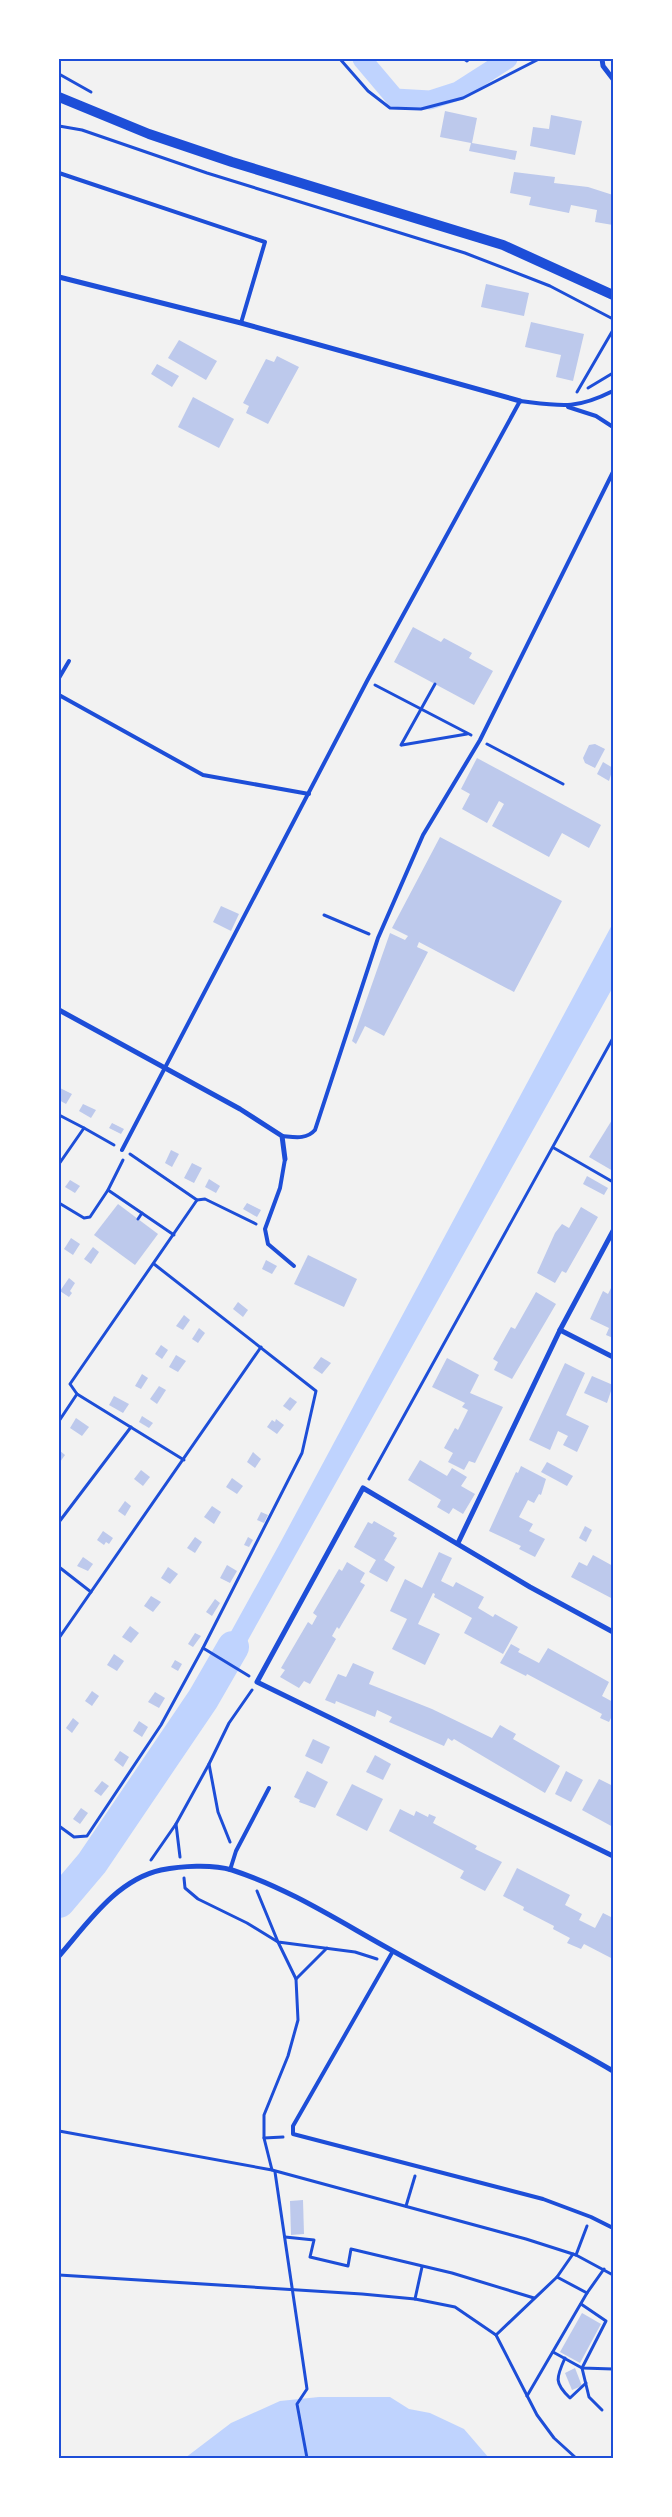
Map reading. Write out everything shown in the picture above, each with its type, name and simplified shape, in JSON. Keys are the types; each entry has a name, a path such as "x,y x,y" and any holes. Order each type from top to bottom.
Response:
{"main road":[{"path":"59,97 149,134 232,162 503,246 613,295"}],"street":[{"path":"602,59 603,66 613,79"},
{"path":"59,277 241,323 520,401"},
{"path":"59,1010 240,1109 282,1136 285,1159"},
{"path":"458,1543 560,1330 613,1231"},
{"path":"560,1330 613,1357"},
{"path":"613,1632 530,1587 363,1488 257,1682 613,1856"},
{"path":"59,1956 110,1898 140,1878 161,1870 207,1867 230,1870 290,1892 393,1951 613,2071"}],"lane":[{"path":"59,173 265,242 241,323"},
{"path":"567,407 594,401 613,391"},
{"path":"122,1150 368,681 520,401 567,407 596,416 613,427"},
{"path":"282,1136 309,1136 315,1130 378,938 423,835 480,740 613,472"},
{"path":"59,678 69,661"},
{"path":"59,694 203,775 308,794"},
{"path":"285,1159 280,1188 265,1229 268,1244 294,1266"},
{"path":"230,1870 236,1851 269,1788"},
{"path":"393,1951 293,2126 293,2134 535,2197 591,2217 613,2228"}],"path":[{"path":"340,59 368,91 390,108 421,109 463,98 539,59"},
{"path":"464,59 467,61 469,59"},
{"path":"59,74 91,92"},
{"path":"59,126 82,130 207,173 465,253 550,286 613,319"},
{"path":"567,407 612,333"},
{"path":"577,392 596,385 613,374"},
{"path":"368,681 474,737"},
{"path":"435,684 402,745 468,734"},
{"path":"480,740 563,784"},
{"path":"324,915 366,932"},
{"path":"363,1488 554,1148 613,1038"},
{"path":"59,1115 122,1150"},
{"path":"59,1164 84,1128"},
{"path":"554,1148 613,1182"},
{"path":"59,1203 84,1218 90,1217 108,1190 127,1152 197,1200 204,1199 265,1229"},
{"path":"108,1190 174,1235"},
{"path":"184,1460 77,1394 70,1384 197,1200"},
{"path":"138,1219 142,1213"},
{"path":"59,1826 74,1837 87,1836 161,1725 302,1453 316,1391 154,1264"},
{"path":"59,1638 261,1347"},
{"path":"59,1421 77,1394"},
{"path":"59,1522 131,1427"},
{"path":"59,1568 91,1592"},
{"path":"202,1648 244,1671"},
{"path":"140,1878 176,1824 229,1723 257,1682"},
{"path":"176,1824 185,1888 198,1899 247,1923 278,1942 355,1952 378,1959 384,1946"},
{"path":"278,1942 296,1979 298,2020 288,2056 264,2115 264,2138 274,2171 307,2389 297,2404 307,2458"},
{"path":"296,1979 326,1948"},
{"path":"59,2131 274,2171 574,2254 613,2275"},
{"path":"264,2138 293,2134"},
{"path":"406,2206 418,2166"},
{"path":"496,2335 557,2277 574,2254 591,2217"},
{"path":"285,2238 314,2240 310,2257 348,2266 351,2249 515,2290 534,2298"},
{"path":"415,2299 422,2267"},
{"path":"527,2396 587,2293 604,2269"},
{"path":"59,2276 415,2299 455,2307 496,2335 537,2415 554,2438 576,2458"},
{"path":"557,2277 587,2293"},
{"path":"581,2304 606,2321 582,2368 589,2397 602,2410"},
{"path":"553,2352 582,2368 613,2369"},
{"path":"565,2358 558,2373 558,2383 563,2391 570,2398 586,2383"}],"water":[{"path":"613,923 613,987 224,1683 201,1686 279,1545"},
{"path":"319,2397 390,2397 409,2409 430,2413 464,2429 489,2458 185,2458 231,2423 280,2401"}],"building":[{"path":"445,111 477,118 472,143 517,151 515,160 469,151 471,143 440,137"},
{"path":"551,115 582,121 575,155 530,146 533,127 549,129"},
{"path":"514,172 555,177 554,183 588,187 613,195 613,225 595,222 597,210 571,205 569,213 529,205 531,197 510,193"},
{"path":"486,284 529,293 524,316 481,307"},
{"path":"531,322 584,334 573,381 556,377 561,355 525,347"},
{"path":"179,340 217,361 206,380 168,358"},
{"path":"277,356 299,367 268,424 246,413 249,406 243,403 266,359 274,362"},
{"path":"157,364 179,376 172,387 151,374"},
{"path":"193,397 234,419 219,448 178,427"},
{"path":"413,627 441,642 444,638 472,653 469,658 493,671 474,705 394,662"},
{"path":"595,744 605,749 595,768 585,763 583,758 589,745"},
{"path":"477,758 601,825 589,848 562,833 549,857 492,826 504,804 499,801 487,823 462,809 470,794 461,789"},
{"path":"603,762 613,768 609,781 597,774"},
{"path":"440,837 562,901 514,992 419,942 417,947 428,952 384,1036 365,1026 356,1044 352,1041 390,933 405,940 408,936 392,928"},
{"path":"221,906 239,914 231,931 213,922"},
{"path":"60,1088 72,1094 66,1104 59,1100"},
{"path":"83,1104 96,1110 91,1118 79,1111"},
{"path":"613,1121 613,1171 589,1157"},
{"path":"112,1123 124,1129 121,1134 109,1128"},
{"path":"171,1150 179,1154 172,1167 165,1163"},
{"path":"192,1163 202,1168 194,1183 184,1178"},
{"path":"587,1176 608,1188 604,1195 583,1184"},
{"path":"209,1179 220,1186 216,1193 205,1187"},
{"path":"70,1180 80,1186 75,1193 65,1187"},
{"path":"247,1203 261,1210 257,1217 243,1209"},
{"path":"118,1204 158,1234 135,1265 94,1235"},
{"path":"581,1207 598,1217 566,1273 562,1271 555,1283 537,1273 555,1233 562,1224 569,1228"},
{"path":"71,1238 80,1244 73,1255 64,1249"},
{"path":"93,1247 99,1252 91,1264 84,1259"},
{"path":"308,1255 357,1279 344,1307 294,1284"},
{"path":"266,1260 277,1266 272,1274 262,1269"},
{"path":"69,1278 75,1283 69,1297 60,1291"},
{"path":"613,1284 613,1338 606,1335 609,1328 590,1319 603,1291 608,1294"},
{"path":"536,1292 556,1304 512,1379 494,1370 498,1362 493,1359 511,1327 515,1329"},
{"path":"238,1302 248,1310 243,1317 233,1309"},
{"path":"184,1315 190,1320 183,1330 176,1326"},
{"path":"199,1328 205,1333 198,1343 192,1339"},
{"path":"161,1345 168,1350 162,1359 155,1354"},
{"path":"176,1355 186,1361 178,1372 169,1367"},
{"path":"321,1357 331,1363 322,1374 313,1368"},
{"path":"447,1358 479,1375 470,1393 503,1407 475,1463 469,1461 464,1470 448,1462 453,1453 444,1448 455,1428 458,1430 468,1410 462,1407 465,1403 432,1387"},
{"path":"565,1363 585,1373 566,1415 589,1426 577,1452 563,1445 568,1436 558,1431 550,1450 529,1440"},
{"path":"142,1374 148,1378 141,1389 135,1386"},
{"path":"592,1376 613,1385 607,1403 584,1393"},
{"path":"159,1386 166,1390 157,1404 150,1399"},
{"path":"114,1396 129,1404 123,1413 109,1405"},
{"path":"290,1397 297,1402 290,1411 283,1406"},
{"path":"142,1416 153,1423 149,1428 139,1422"},
{"path":"76,1418 89,1427 82,1436 70,1428"},
{"path":"276,1419 284,1425 277,1434 267,1427 272,1420 275,1422"},
{"path":"59,1450 65,1455 60,1462 59,1461"},
{"path":"253,1452 261,1459 255,1468 247,1462"},
{"path":"420,1460 447,1476 452,1468 467,1477 461,1486 475,1494 463,1514 453,1508 449,1514 437,1507 441,1500 408,1480"},
{"path":"547,1462 573,1476 567,1486 541,1472"},
{"path":"521,1466 546,1479 541,1495 539,1494 534,1503 528,1500 519,1517 533,1524 529,1531 545,1539 535,1557 519,1549 521,1546 489,1531 516,1472 518,1473"},
{"path":"141,1470 150,1477 143,1486 134,1479"},
{"path":"232,1478 243,1486 237,1494 226,1487"},
{"path":"125,1501 131,1506 125,1516 118,1511"},
{"path":"212,1506 221,1512 214,1524 204,1517"},
{"path":"261,1512 268,1515 264,1523 257,1520"},
{"path":"374,1521 395,1533 393,1536 397,1538 384,1560 395,1567 387,1582 369,1572 376,1560 354,1547 368,1522 372,1524"},
{"path":"585,1526 592,1530 586,1542 579,1538"},
{"path":"103,1531 113,1538 109,1544 106,1542 104,1545 97,1540"},
{"path":"195,1537 202,1542 195,1553 187,1548"},
{"path":"248,1537 253,1540 249,1547 244,1545"},
{"path":"439,1552 452,1558 441,1581 453,1587 456,1582 484,1597 478,1608 493,1617 495,1614 518,1627 503,1654 464,1633 472,1618 434,1597 435,1594 433,1593 418,1624 440,1634 425,1665 392,1649 407,1619 390,1611 405,1579 422,1588"},
{"path":"593,1555 613,1566 613,1599 571,1577 579,1562 587,1566"},
{"path":"83,1557 93,1564 88,1571 77,1566"},
{"path":"347,1562 365,1573 360,1582 365,1585 339,1629 337,1627 332,1636 336,1639 310,1684 304,1681 299,1688 280,1677 285,1670 281,1668 308,1622 312,1625 317,1616 313,1613 339,1569 342,1571"},
{"path":"227,1565 237,1571 230,1583 220,1578"},
{"path":"168,1567 178,1574 170,1584 161,1578"},
{"path":"151,1596 161,1602 153,1612 144,1606"},
{"path":"215,1599 220,1603 212,1616 206,1612"},
{"path":"130,1626 139,1633 131,1643 122,1637"},
{"path":"195,1633 201,1636 193,1647 188,1644"},
{"path":"511,1644 520,1649 518,1652 539,1663 548,1648 609,1682 602,1696 613,1702 613,1714 609,1722 600,1718 602,1714 527,1674 526,1676 500,1663"},
{"path":"114,1654 124,1661 117,1671 107,1665"},
{"path":"175,1660 182,1664 178,1671 171,1667"},
{"path":"353,1663 374,1672 369,1684 432,1709 492,1738 500,1725 516,1734 513,1739 560,1766 545,1793 454,1739 452,1741 448,1738 444,1746 389,1722 392,1717 377,1710 375,1717 336,1701 335,1704 325,1700 338,1674 346,1677"},
{"path":"92,1691 99,1696 92,1706 85,1701"},
{"path":"155,1692 165,1698 159,1708 148,1702"},
{"path":"73,1718 79,1723 72,1733 66,1728"},
{"path":"139,1721 148,1727 142,1737 133,1731"},
{"path":"313,1739 330,1747 322,1764 305,1756"},
{"path":"120,1751 129,1757 123,1767 114,1760"},
{"path":"375,1755 391,1764 383,1780 366,1772"},
{"path":"307,1771 328,1782 315,1808 299,1802 300,1800 294,1797"},
{"path":"566,1771 583,1780 571,1802 555,1794"},
{"path":"599,1779 613,1786 613,1827 582,1810"},
{"path":"102,1781 109,1786 101,1796 94,1791"},
{"path":"352,1784 383,1799 367,1831 336,1815"},
{"path":"81,1808 88,1813 80,1824 73,1819"},
{"path":"400,1809 414,1816 416,1811 428,1817 429,1814 436,1817 433,1823 477,1846 475,1849 502,1862 485,1891 460,1878 464,1871 389,1831"},
{"path":"517,1868 570,1895 565,1905 582,1914 579,1920 595,1928 603,1913 613,1918 613,1959 584,1944 581,1949 567,1943 570,1938 553,1929 554,1926 523,1910 524,1907 503,1896"},
{"path":"303,2200 304,2234 291,2235 290,2201"},
{"path":"582,2313 601,2324 580,2363 560,2352"},
{"path":"575,2368 582,2386 572,2390 565,2373"}],"waterway":[{"path":"362,59 395,98 430,100 458,91 508,59"},
{"path":"59,1902 92,1863 203,1699 233,1647"}]}
